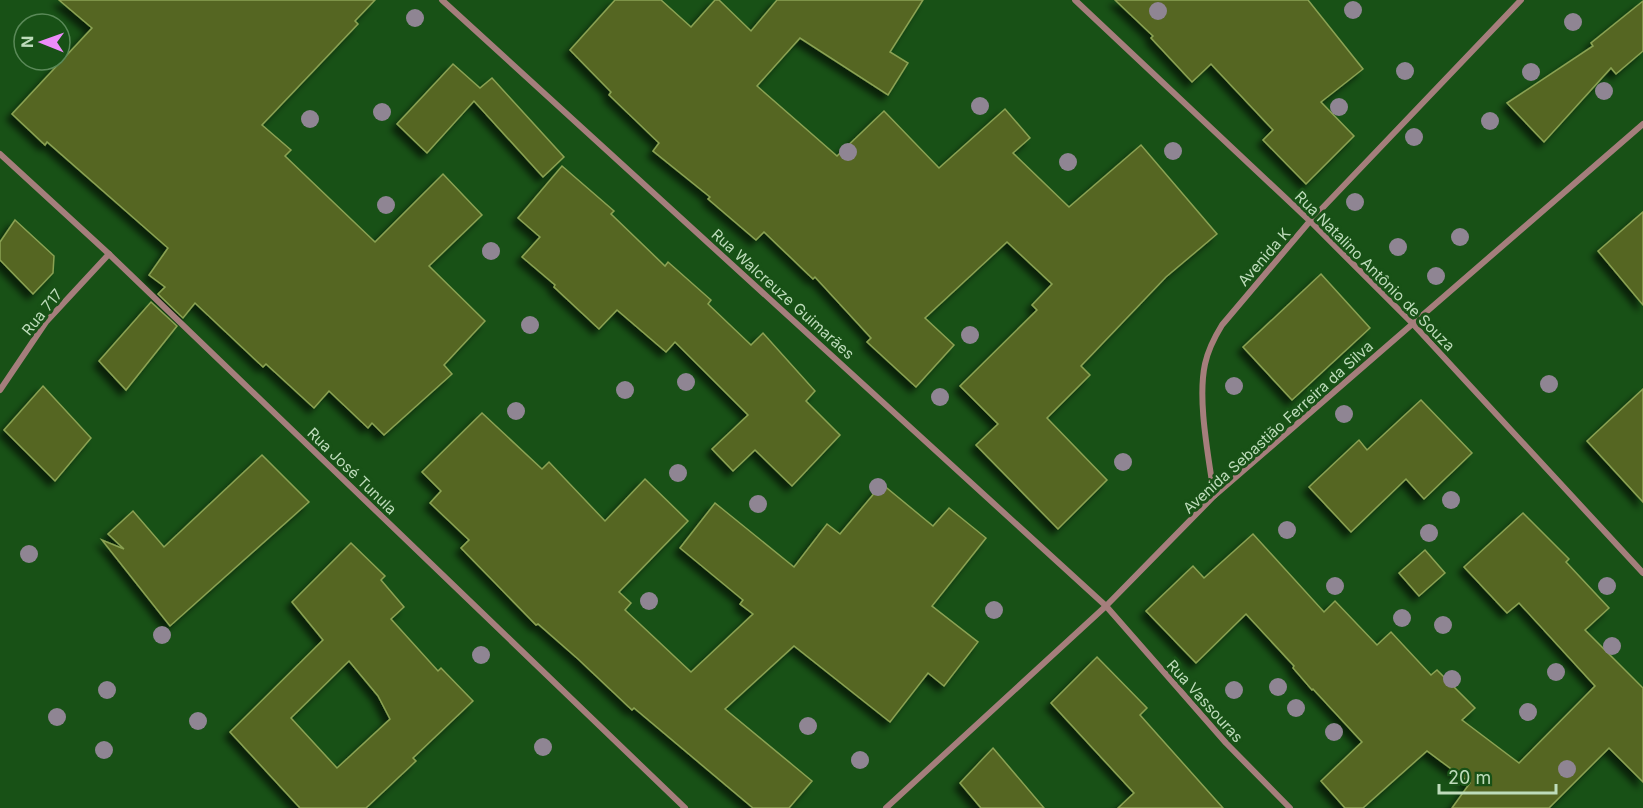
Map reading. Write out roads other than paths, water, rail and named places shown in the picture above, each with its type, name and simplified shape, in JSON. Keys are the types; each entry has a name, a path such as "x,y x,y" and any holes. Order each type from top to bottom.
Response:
{"street":[{"name":"Rua Walcreuze Guimarães","path":"442,0 1106,606"},
{"name":"Rua Natalino Antônio de Souza","path":"1075,0 1310,221 1413,324 1643,573"},
{"name":"Avenida K","path":"1214,496 1203,386 1204,365 1210,344 1242,300 1310,221 1521,0"},
{"name":"Avenida Sebastião Ferreira da Silva","path":"886,808 1106,606 1214,496 1643,124"},
{"name":"Rua José Tunula","path":"0,154 109,254 685,808"},
{"name":"Rua 717","path":"0,390 46,322 109,254"},
{"name":"Rua Vassouras","path":"1106,606 1226,743 1290,808"}]}
